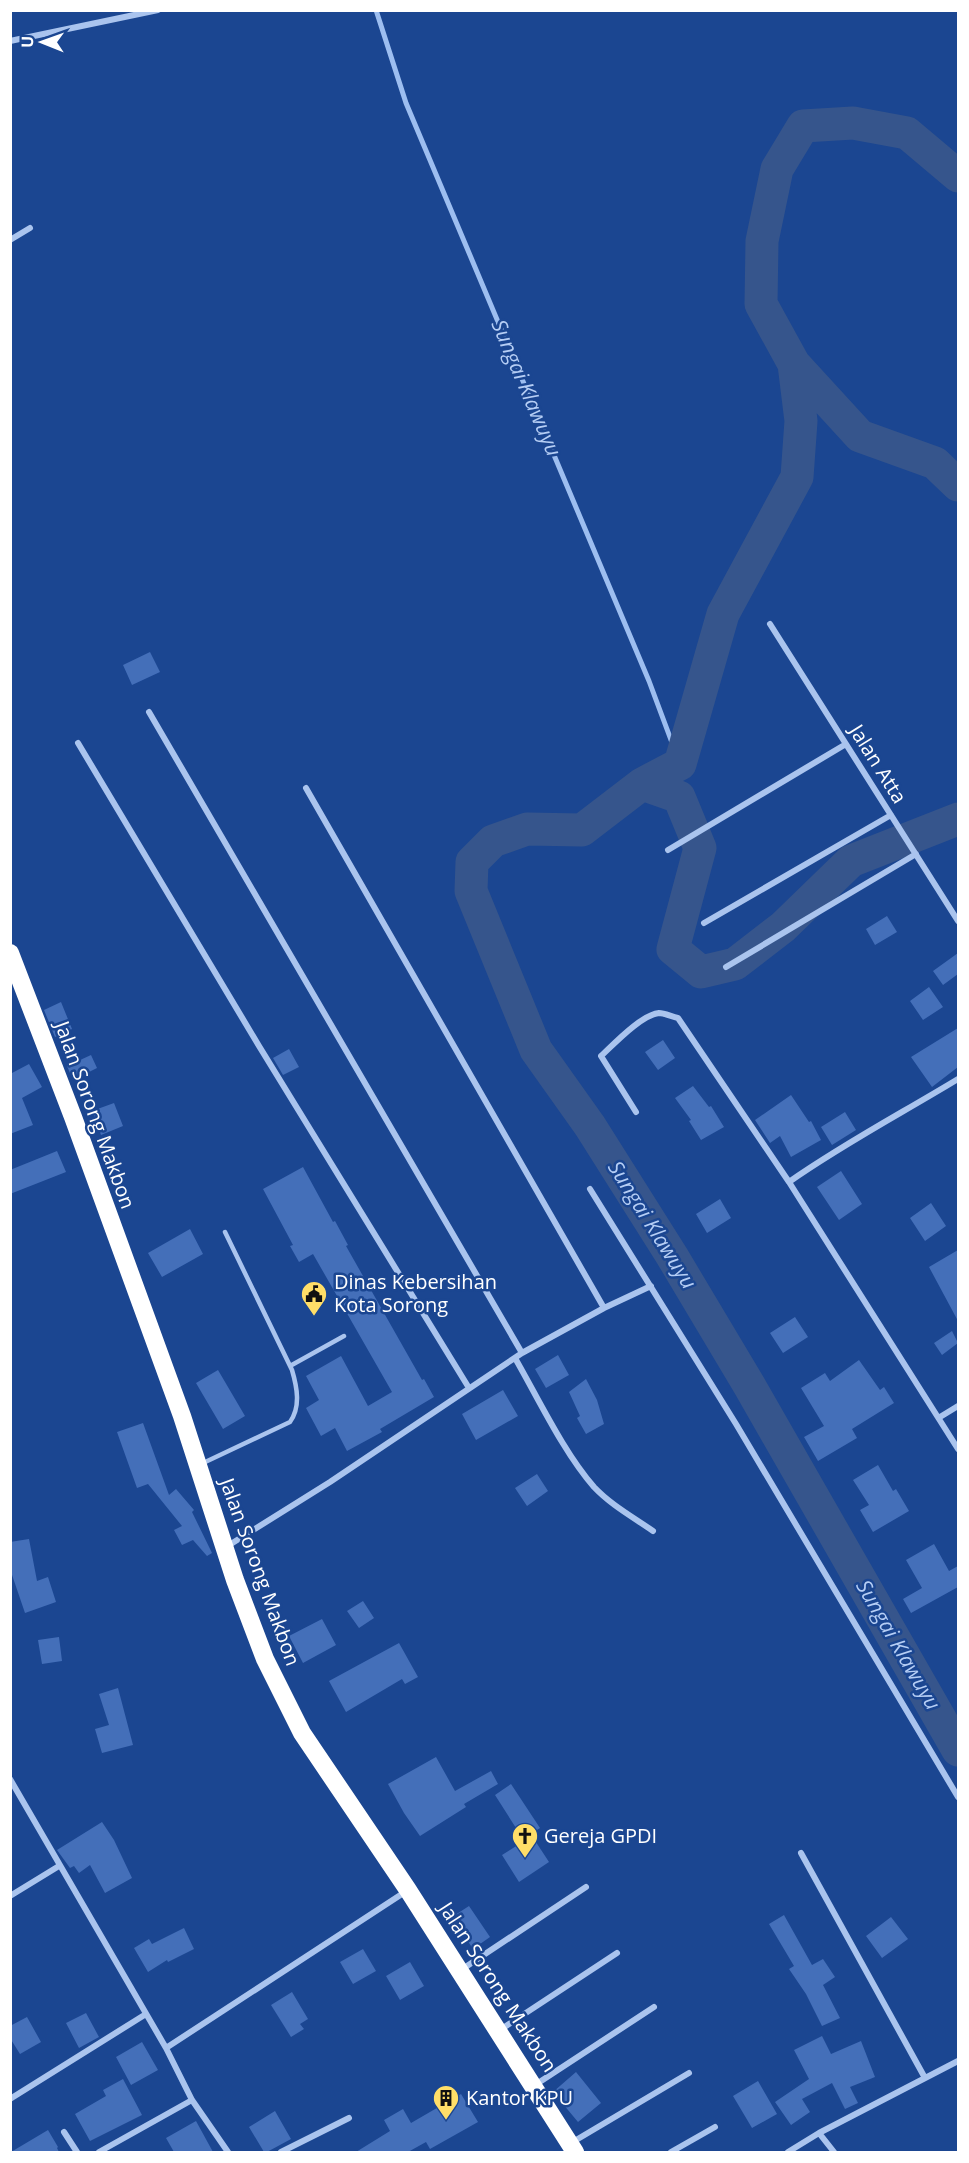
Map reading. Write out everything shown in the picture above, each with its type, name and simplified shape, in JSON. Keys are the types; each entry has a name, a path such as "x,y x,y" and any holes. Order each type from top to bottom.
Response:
{"highway":[{"name":"Jalan Sorong Makbon","path":"10,953 74,1117 199,1465 265,1659 302,1733 461,1971 573,2148"}],"street":[{"path":"10,41 158,10"},
{"path":"10,240 30,228"},
{"name":"Jalan Atta","path":"770,624 958,921"},
{"path":"149,712 522,1353"},
{"path":"78,743 259,1046 469,1388"},
{"path":"668,850 846,744"},
{"path":"306,788 604,1308"},
{"path":"704,923 891,814"},
{"path":"726,967 916,854"},
{"path":"636,1112 601,1056 618,1039 648,1017 661,1013 678,1018 789,1182 940,1417 958,1449"},
{"path":"789,1182 857,1137 905,1112 958,1079"},
{"path":"590,1189 736,1424 958,1797"},
{"path":"225,1547 330,1482 522,1353 604,1308 651,1286"},
{"path":"515,1358 571,1455 595,1487 614,1504 653,1531"},
{"path":"940,1417 958,1406"},
{"path":"11,1782 146,2014 192,2100 228,2152"},
{"path":"801,1853 925,2078"},
{"path":"10,1896 59,1866"},
{"path":"461,1971 586,1887"},
{"path":"165,2048 408,1890"},
{"path":"499,2031 616,1953"},
{"path":"534,2085 654,2007"},
{"path":"10,2099 146,2014"},
{"path":"788,2152 819,2133 958,2061"},
{"path":"573,2148 689,2073"},
{"path":"99,2152 192,2100"},
{"path":"281,2152 349,2118"},
{"path":"671,2152 715,2127"},
{"path":"64,2132 77,2152"},
{"path":"819,2133 834,2152"}],"lane":[{"path":"199,1465 290,1422 295,1413 297,1401 296,1384 291,1366 225,1232"},
{"path":"291,1366 344,1336"}],"building":[{"path":"150,652 160,672 132,685 123,665"},
{"path":"887,916 897,932 875,945 866,929"},
{"path":"958,953 958,974 943,985 933,971"},
{"path":"929,987 943,1007 923,1020 910,1001"},
{"path":"61,1002 72,1029 55,1037 44,1010"},
{"path":"958,1028 958,1067 932,1087 911,1057"},
{"path":"663,1040 675,1058 658,1070 645,1052"},
{"path":"289,1049 299,1067 283,1075 273,1058"},
{"path":"91,1055 97,1068 73,1080 67,1066"},
{"path":"29,1064 42,1087 22,1098 33,1125 10,1134 10,1071 12,1073"},
{"path":"693,1086 709,1107 711,1106 724,1127 701,1140 689,1121 691,1120 675,1098"},
{"path":"791,1095 809,1122 811,1121 821,1140 791,1157 780,1136 770,1143 755,1120"},
{"path":"114,1103 123,1126 101,1135 92,1111"},
{"path":"845,1112 856,1130 832,1145 821,1127"},
{"path":"57,1151 66,1172 10,1194 10,1170"},
{"path":"303,1167 422,1380 424,1379 434,1397 380,1429 382,1432 347,1451 335,1428 321,1436 306,1408 319,1400 306,1376 341,1356 368,1406 392,1392 313,1254 299,1262 290,1246 293,1245 263,1189"},
{"path":"841,1171 862,1204 839,1220 817,1187"},
{"path":"720,1199 731,1218 707,1233 696,1214"},
{"path":"931,1203 946,1226 925,1241 910,1218"},
{"path":"190,1229 203,1254 162,1277 148,1253"},
{"path":"958,1250 958,1321 929,1267"},
{"path":"795,1317 808,1337 783,1353 770,1333"},
{"path":"952,1331 958,1343 942,1355 934,1343"},
{"path":"558,1355 569,1375 546,1388 535,1369"},
{"path":"859,1360 880,1390 884,1387 894,1403 852,1429 857,1438 818,1461 804,1437 824,1426 801,1388 825,1373 830,1381"},
{"path":"218,1370 245,1416 223,1429 196,1383"},
{"path":"586,1379 597,1400 604,1424 586,1434 577,1418 580,1416 569,1392"},
{"path":"503,1390 518,1416 476,1440 462,1414"},
{"path":"143,1423 169,1495 176,1489 194,1510 192,1512 212,1553 207,1556 193,1540 182,1545 174,1530 182,1526 148,1484 137,1488 117,1432"},
{"path":"878,1465 893,1491 896,1489 909,1511 873,1532 860,1510 869,1505 853,1480"},
{"path":"537,1474 548,1491 527,1506 515,1488"},
{"path":"29,1539 37,1581 48,1577 56,1602 25,1613 10,1569 10,1542"},
{"path":"934,1544 949,1571 958,1566 958,1587 911,1613 903,1599 922,1588 906,1560"},
{"path":"363,1601 374,1618 359,1628 347,1611"},
{"path":"322,1619 336,1645 303,1663 289,1636"},
{"path":"59,1637 62,1661 42,1664 38,1640"},
{"path":"399,1643 418,1677 405,1684 402,1679 346,1712 329,1681"},
{"path":"118,1688 133,1745 102,1753 95,1729 109,1725 99,1694"},
{"path":"436,1757 455,1791 491,1771 498,1784 464,1804 466,1807 420,1836 388,1784"},
{"path":"511,1784 540,1828 523,1839 495,1795"},
{"path":"102,1822 114,1840 132,1878 105,1893 90,1865 79,1873 74,1866 70,1868 57,1850"},
{"name":"Gereja GPDI","path":"532,1836 549,1862 519,1882 502,1855"},
{"path":"469,1906 490,1937 473,1949 452,1917"},
{"path":"784,1915 812,1965 823,1959 835,1977 823,1985 840,2018 822,2026 806,1994 789,1969 794,1966 769,1924"},
{"path":"891,1917 908,1939 882,1958 866,1936"},
{"path":"184,1928 194,1949 168,1962 167,1960 148,1972 134,1948 149,1939 152,1944"},
{"path":"363,1949 376,1971 353,1984 340,1962"},
{"path":"410,1962 424,1986 400,2000 386,1976"},
{"path":"292,1992 308,2019 300,2024 304,2029 291,2037 271,2005"},
{"path":"86,2013 99,2037 79,2048 66,2023"},
{"path":"27,2017 41,2042 20,2054 10,2038 10,2026"},
{"path":"822,2036 831,2054 861,2041 875,2077 850,2087 858,2103 845,2109 832,2083 802,2099 810,2112 791,2125 775,2102 809,2079 794,2050"},
{"path":"142,2042 158,2070 131,2085 116,2057"},
{"path":"576,2072 601,2103 578,2122 553,2092"},
{"path":"123,2079 142,2115 90,2141 75,2114 106,2096 103,2090"},
{"path":"758,2081 777,2114 752,2128 733,2096"},
{"path":"461,2094 478,2122 430,2149 426,2142 408,2152 356,2152 390,2131 384,2120 403,2109 411,2123"},
{"path":"275,2111 291,2139 264,2152 249,2127"},
{"path":"196,2121 213,2152 174,2152 166,2138"},
{"path":"48,2130 59,2152 11,2152"}],"waterway":[{"name":"Sungai Klawuyu","path":"376,10 406,103 649,681 680,764"},
{"name":"Sungai Klawuyu","path":"958,176 907,133 853,123 803,126 777,169 762,241 761,304 794,364 860,436 935,463 958,485"},
{"name":"Sungai Klawuyu","path":"642,784 680,764 723,614 797,477 801,421 794,364"},
{"name":"Sungai Klawuyu","path":"958,819 851,861 783,927 735,964 701,972 673,949 700,848 679,797 642,784 582,830 527,829 493,841 472,862 471,891 536,1050 590,1126 672,1256 749,1385 958,1750"}],"place":[{"name":"Dinas Kebersihan Kota Sorong","path":"314,1317"},
{"name":"Gereja GPDI","path":"525,1859"},
{"name":"Kantor KPU","path":"446,2121"}]}
